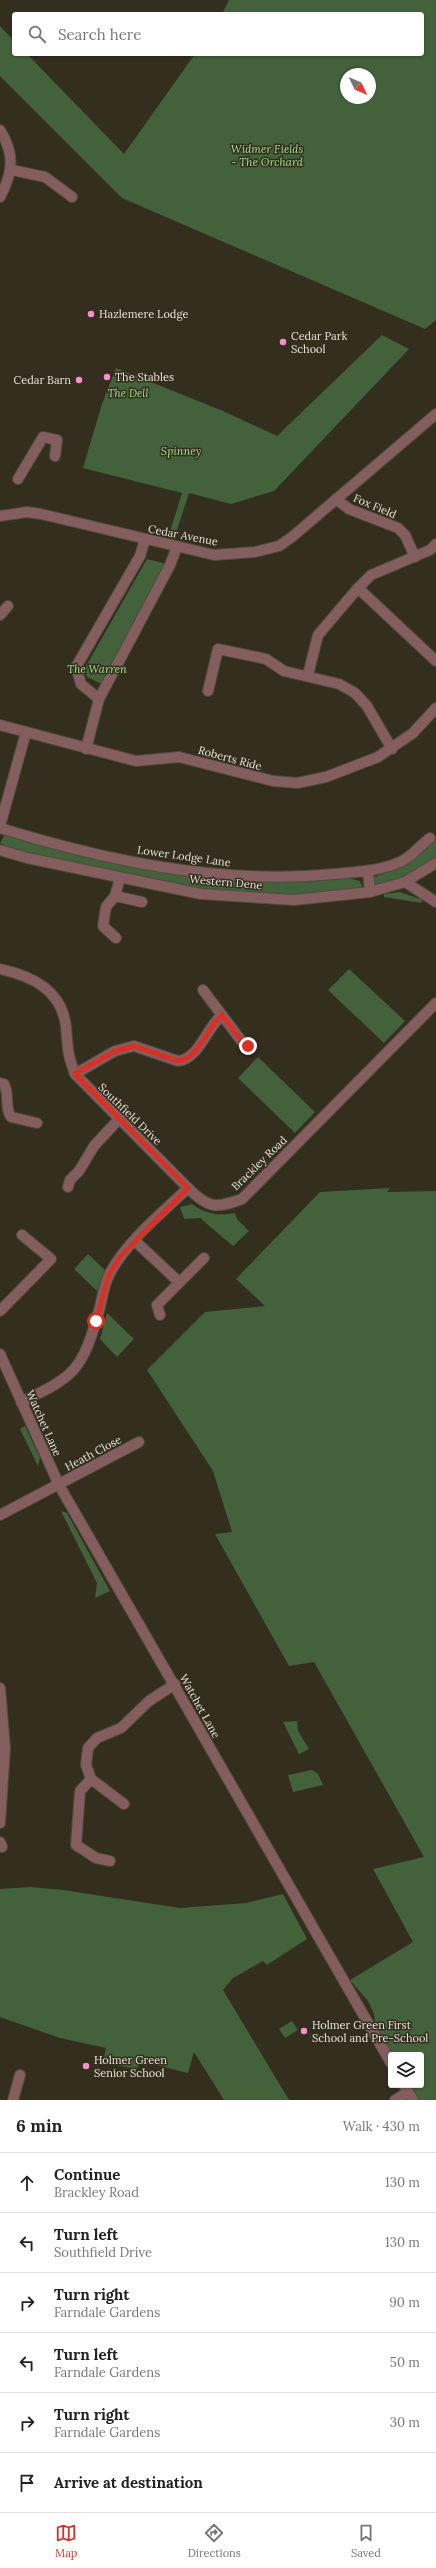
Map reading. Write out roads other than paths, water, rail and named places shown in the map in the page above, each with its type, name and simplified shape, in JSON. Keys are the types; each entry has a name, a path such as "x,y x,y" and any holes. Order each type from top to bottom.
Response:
{"street":[{"path":"0,130 7,141 12,170 0,197"},
{"path":"12,170 45,176 72,197"},
{"name":"Cedar Avenue","path":"0,516 27,512 42,514 145,540 214,555 255,552 279,546 436,414"},
{"path":"18,479 43,437 57,440 55,456"},
{"name":"Fox Field","path":"336,499 349,509 398,528 405,535 415,557"},
{"path":"98,699 81,684 76,667 140,556 145,540"},
{"path":"308,675 318,635 358,588 371,575 430,550 436,544"},
{"path":"86,749 98,699 170,565 177,547"},
{"path":"358,588 436,661"},
{"path":"0,615 8,606"},
{"path":"208,691 219,645 266,659 284,671 308,675 339,684 355,694 367,706 392,749"},
{"name":"Roberts Ride","path":"0,725 136,761 179,757 273,782 298,783 326,777 392,749 413,733 436,708"},
{"path":"0,827 26,732"},
{"name":"Lower Lodge Lane","path":"0,827 50,844 208,874 248,876 318,876 368,871 399,863 416,853 430,838"},
{"name":"Western Dene","path":"0,850 120,878 201,894 294,900 370,892 405,882 436,863"},
{"path":"368,871 370,892"},
{"path":"116,938 102,926 106,907 115,896 120,878"},
{"path":"405,882 436,902"},
{"path":"115,896 142,902"},
{"name":"Southfield Drive","path":"0,969 25,974 46,987 61,1007 66,1025 67,1054 75,1074 188,1188"},
{"path":"203,990 243,1043 248,1046"},
{"name":"Brackley Road","path":"188,1188 199,1199 220,1207 242,1199 436,1003"},
{"path":"75,1074 115,1051 134,1046 178,1061 183,1061 193,1054 214,1021 222,1015"},
{"path":"0,1083 4,1084 8,1091 8,1113 11,1117 37,1122"},
{"path":"68,1187 70,1180 79,1171 94,1146 119,1120"},
{"path":"21,1402 65,1380 75,1369 86,1353 109,1275 120,1257 188,1188"},
{"path":"0,1311 51,1259 22,1235"},
{"path":"135,1241 179,1282"},
{"path":"160,1315 157,1305 204,1258"},
{"name":"Watchet Lane","path":"0,1354 59,1485 175,1684 388,2058"},
{"name":"Heath Close","path":"0,1514 140,1442"},
{"path":"124,1804 92,1778 86,1765 88,1748 97,1738 121,1728 149,1701 175,1684"},
{"path":"0,1688 5,1748 0,1823"},
{"path":"92,1778 80,1791 76,1845 96,1858 110,1861"},
{"path":"13,2100 20,2075"},
{"path":"395,2100 408,2092"}],"place":[{"name":"Hazlemere Lodge","path":"91,314"},
{"name":"Cedar Park School","path":"283,342"},
{"name":"The Stables","path":"107,377"},
{"name":"Cedar Barn","path":"79,380"},
{"name":"Holmer Green First School and Pre-School","path":"304,2031"},
{"name":"Holmer Green Senior School","path":"86,2066"}],"park label":[{"name":"Widmer Fields - The Orchard","path":"267,155"},
{"name":"The Dell","path":"128,393"},
{"name":"Spinney","path":"181,451"},
{"name":"The Warren","path":"97,669"}]}
